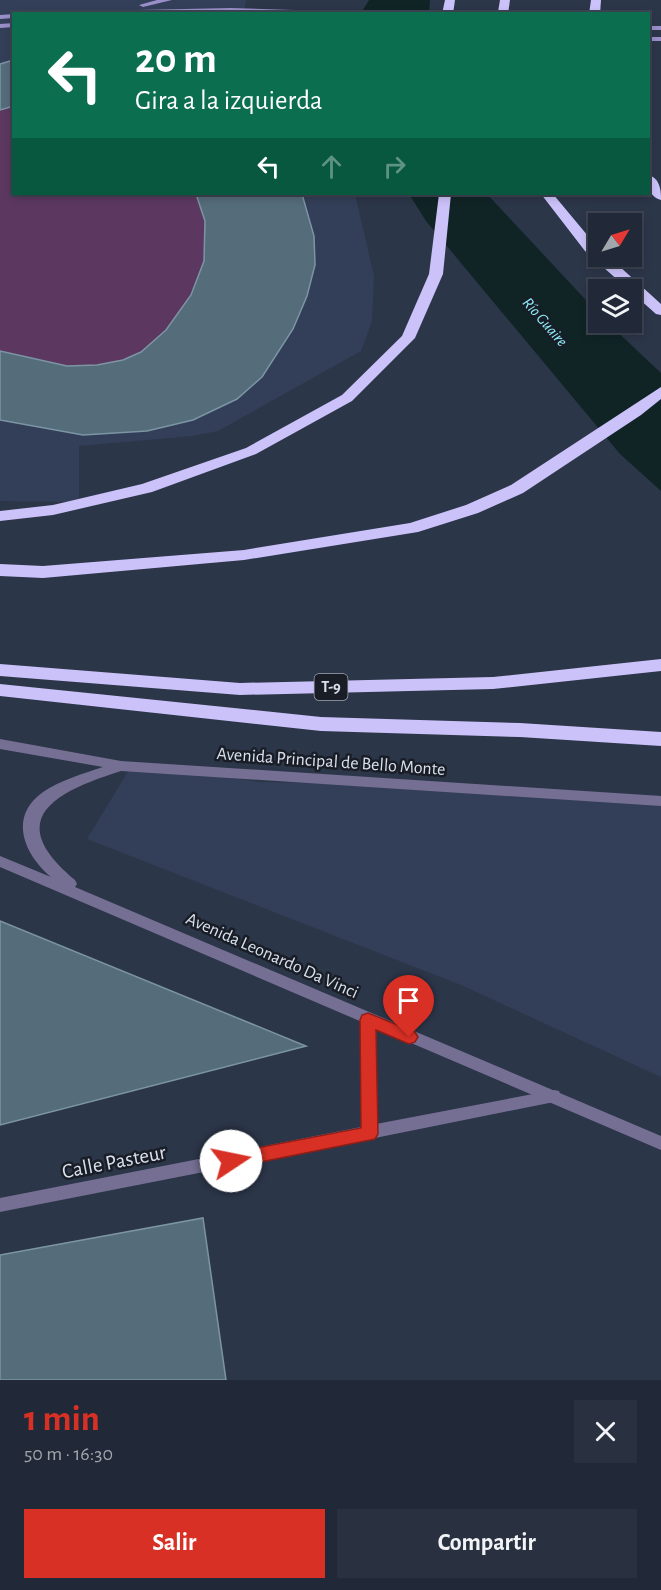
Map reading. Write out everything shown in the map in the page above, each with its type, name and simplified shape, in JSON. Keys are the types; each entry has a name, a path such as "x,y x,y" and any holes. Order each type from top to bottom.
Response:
{"highway":[{"path":"650,182 661,196"},
{"path":"0,516 53,510 146,488 251,451 347,398 408,338 436,274 445,195"},
{"path":"547,195 590,248 661,311"},
{"path":"0,570 43,572 244,555 412,528 472,509 517,489 636,412 661,392"},
{"name":"T-9","path":"0,670 240,689 493,683 661,666"},
{"name":"T-9","path":"0,690 321,724 519,729 661,739"}],"main road":[{"path":"70,12 168,0"},
{"path":"225,0 234,12"},
{"path":"70,12 289,10 322,12"}],"street":[{"name":"Avenida Principal de Bello Monte","path":"0,744 121,766 661,801"},
{"path":"86,895 40,860 30,838 28,823 33,809 60,788 121,766"},
{"name":"Avenida Leonardo Da Vinci","path":"0,861 86,895 368,1020 554,1096 661,1143"},
{"path":"368,1020 369,1134"},
{"name":"Calle Pasteur","path":"0,1205 554,1096"}],"shaded area":[{"path":"0,0 246,0 244,12 12,12 12,195 355,195 374,276 372,321 361,351 218,431 192,436 79,446 79,502 0,501"},
{"path":"12,61 12,195 302,195 314,236 315,265 307,296 293,329 262,377 237,399 193,420 83,435 0,420 0,64"},
{"path":"132,765 259,782 354,784 661,801 661,1077 461,985 87,839"}],"water":[{"path":"369,0 430,0 429,12 362,12"},
{"name":"Río Guaire","path":"410,195 488,195 588,302 588,333 619,333 661,373 661,491 620,454 426,221"}],"building":[{"path":"12,61 12,107 0,110 0,64"},
{"path":"196,195 302,195 314,236 315,265 307,296 293,329 262,377 237,399 193,420 147,431 83,435 0,420 0,351 67,366 97,365 123,360 141,352 166,330 191,295 204,261 205,221"},
{"path":"0,921 306,1046 0,1125"},
{"path":"203,1218 226,1380 0,1380 0,1255"}],"route":[{"path":"231,1161 369,1134 368,1020 409,1037"}]}
